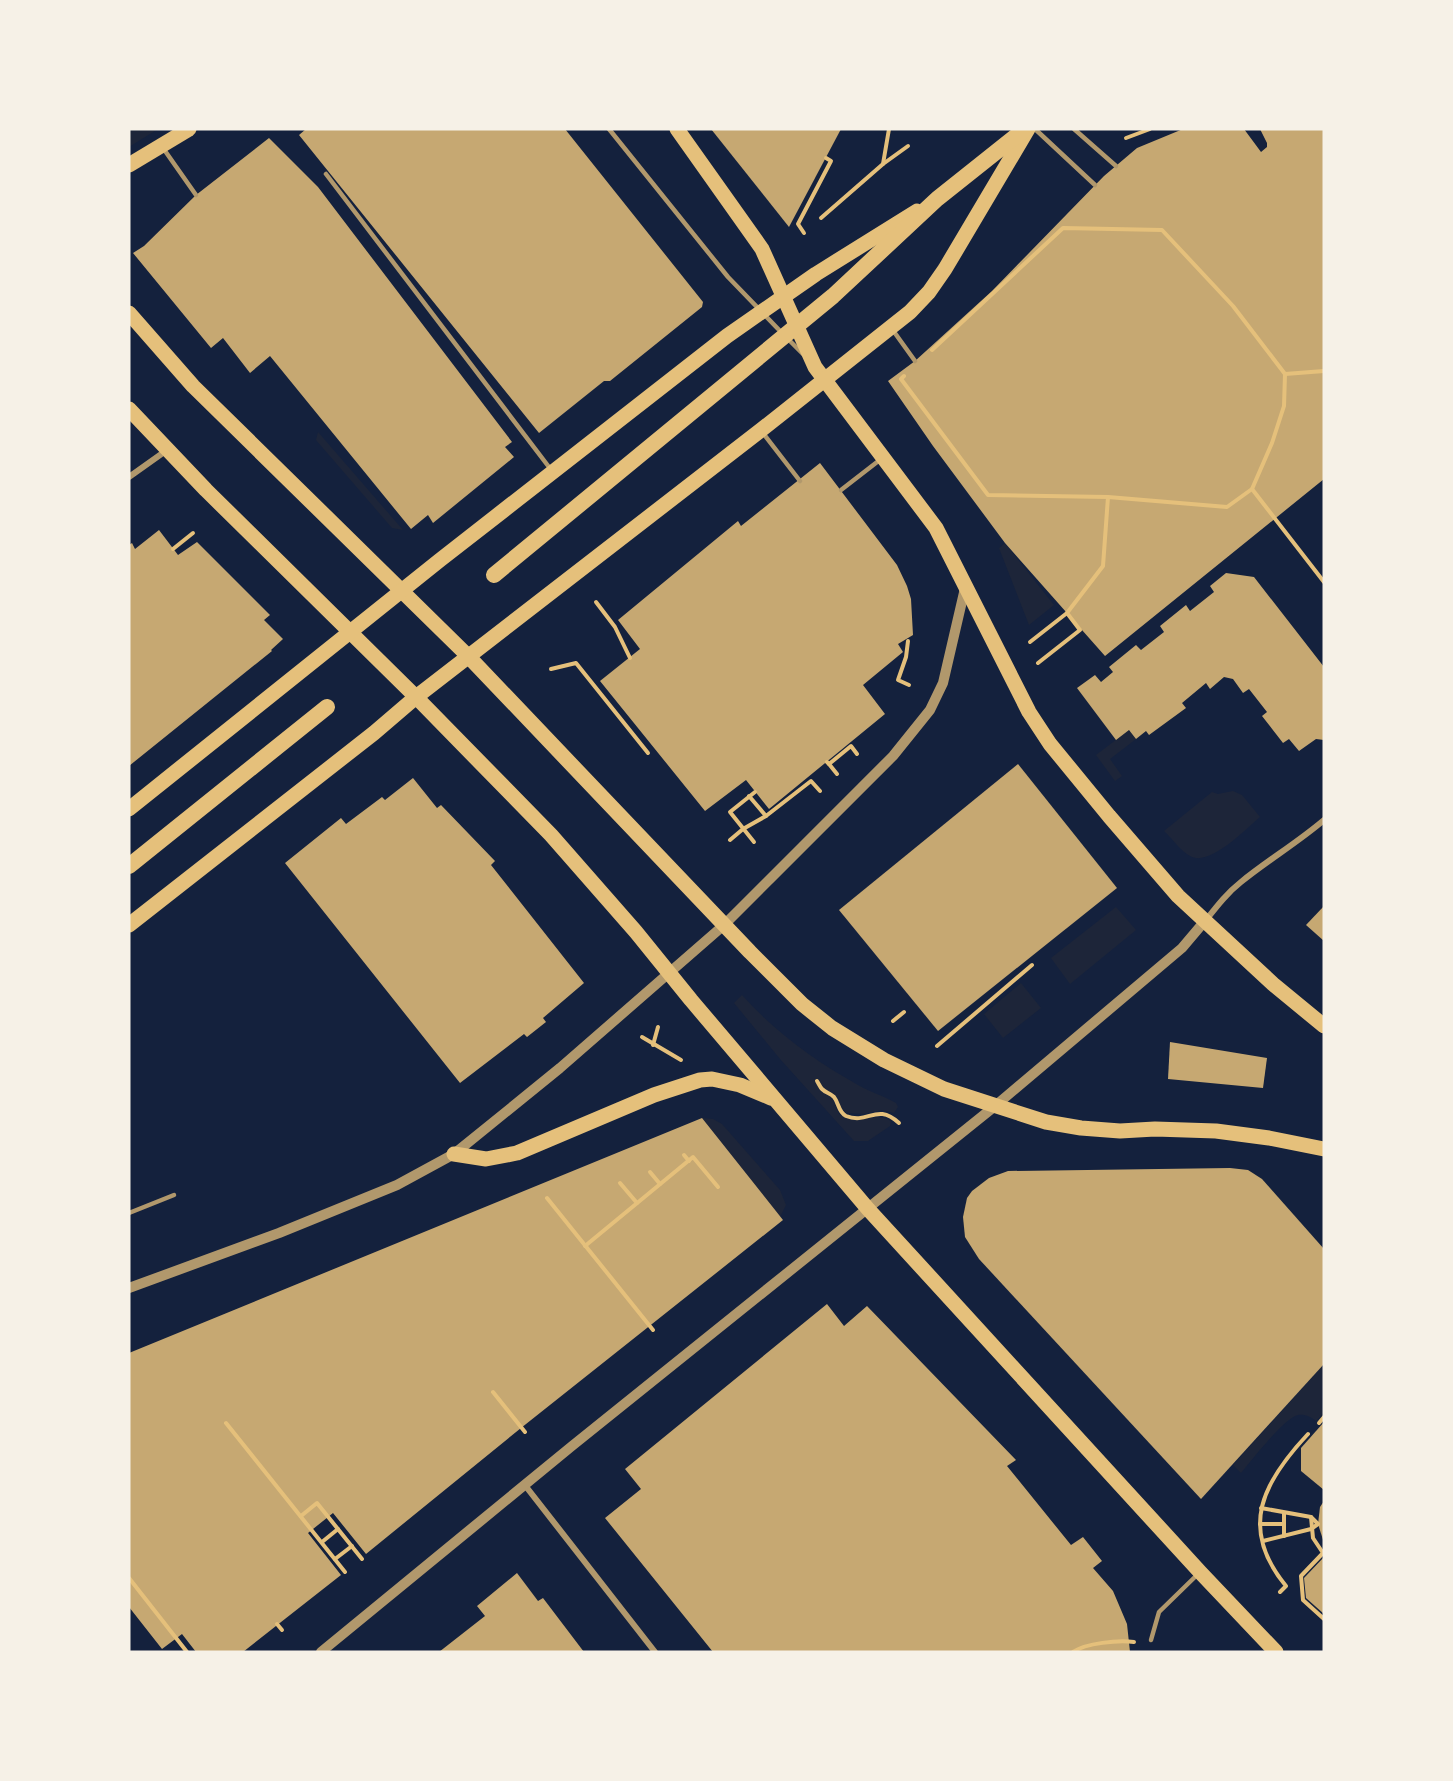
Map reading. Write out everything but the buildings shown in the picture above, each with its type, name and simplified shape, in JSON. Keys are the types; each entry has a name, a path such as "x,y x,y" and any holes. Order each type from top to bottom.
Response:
{"highway":[{"path":"494,575 833,296 937,199 1027,129"},
{"path":"129,866 327,707"}],"main road":[{"path":"129,165 189,129"},
{"path":"677,129 762,249 815,366 930,518 966,584 1035,724 1167,884 1204,922 1324,1026"},
{"path":"129,925 374,733 416,697 910,312 945,269 1027,129"},
{"path":"129,809 727,336 816,273 937,199"},
{"path":"129,313 174,366 468,657 802,1004 846,1037 896,1067 944,1089 1046,1122 1120,1131 1155,1129 1216,1131 1269,1138 1324,1149"},
{"path":"129,409 167,450 416,697 551,835 868,1209 1276,1652"},
{"path":"454,1154 486,1159 517,1153 654,1095 700,1080 712,1079 740,1085 779,1103"}],"street":[{"path":"129,477 167,450"},
{"path":"129,1288 361,1202 405,1181 454,1154 560,1068 724,925 893,756 930,710 946,676 966,584"},
{"path":"321,1652 524,1484 995,1106 1182,948 1223,898 1241,881 1324,820"},
{"path":"524,1484 655,1652"}],"lane":[{"path":"609,129 728,278 815,366"},
{"path":"1035,129 1095,185"},
{"path":"1074,129 1116,166"},
{"path":"161,145 196,195"},
{"path":"326,174 553,473"},
{"path":"890,327 915,361"},
{"path":"761,430 800,481"},
{"path":"841,490 883,457"},
{"path":"129,1213 174,1195"},
{"path":"1151,1640 1159,1612 1200,1572"}],"path":[{"path":"883,164 889,129"},
{"path":"1126,138 1150,129"},
{"path":"821,218 883,164 908,146"},
{"path":"804,233 798,224 831,160 826,158"},
{"path":"910,371 901,379 988,495 1108,496 1227,507 1252,489 1272,443 1284,405 1285,374 1233,306 1162,230 1063,228 927,355"},
{"path":"1285,374 1324,371"},
{"path":"1252,489 1324,582"},
{"path":"1029,642 1067,613 1103,567 1108,496"},
{"path":"173,549 193,533"},
{"path":"596,602 615,627 630,658"},
{"path":"1038,663 1080,630 1067,613"},
{"path":"908,641 906,657 898,680 909,685"},
{"path":"551,669 576,663 648,753"},
{"path":"837,774 828,763 851,746 857,754"},
{"path":"730,840 811,781 820,791"},
{"path":"754,842 730,812 755,792"},
{"path":"749,796 766,816"},
{"path":"937,1046 1032,965"},
{"path":"893,1021 904,1012"},
{"path":"653,1044 658,1028"},
{"path":"642,1037 681,1060"},
{"path":"818,1081 822,1089 833,1096 840,1111 845,1115 862,1117 880,1113 890,1116 899,1123"},
{"path":"684,1155 689,1161"},
{"path":"585,1246 693,1157 718,1187"},
{"path":"650,1172 660,1184"},
{"path":"620,1183 637,1203"},
{"path":"547,1198 652,1330"},
{"path":"493,1392 525,1432"},
{"path":"1319,1423 1324,1417"},
{"path":"226,1423 345,1572"},
{"path":"1280,1592 1286,1586 1270,1562 1263,1541 1260,1508 1266,1490 1278,1471 1308,1434"},
{"path":"301,1516 317,1503 362,1559"},
{"path":"1260,1508 1311,1517 1318,1524 1311,1529 1263,1541"},
{"path":"1284,1512 1284,1536"},
{"path":"1260,1524 1283,1524"},
{"path":"322,1542 338,1529"},
{"path":"1311,1529 1313,1538 1323,1553 1301,1576 1303,1600 1324,1619"},
{"path":"334,1559 351,1545"},
{"path":"129,1578 187,1652"},
{"path":"277,1624 282,1630"},
{"path":"1073,1652 1077,1649 1110,1642 1132,1641 1141,1644"}],"shaded area":[{"path":"129,129 158,129 129,147"},
{"path":"318,432 403,530 392,528 316,440"},
{"path":"1005,543 1054,605 1029,625 999,548"},
{"path":"1129,730 1136,739 1110,759 1122,776 1115,781 1096,755"},
{"path":"1233,791 1242,795 1260,817 1218,851 1209,856 1192,857 1164,831 1212,792 1218,794"},
{"path":"1116,907 1136,930 1070,984 1051,958"},
{"path":"1021,983 1041,1008 1003,1038 984,1014"},
{"path":"742,995 768,1021 811,1056 858,1085 896,1103 898,1107 894,1113 882,1110 864,1114 846,1113 837,1097 824,1088 818,1079 816,1080 820,1088 832,1098 840,1115 854,1119 885,1118 891,1121 890,1126 868,1141 854,1141 780,1059 734,1003"},
{"path":"702,1118 713,1119 722,1124 780,1190 786,1205 780,1217"},
{"path":"1324,1364 1323,1414 1316,1421 1303,1415 1292,1418 1268,1441 1241,1473 1233,1465"}]}
